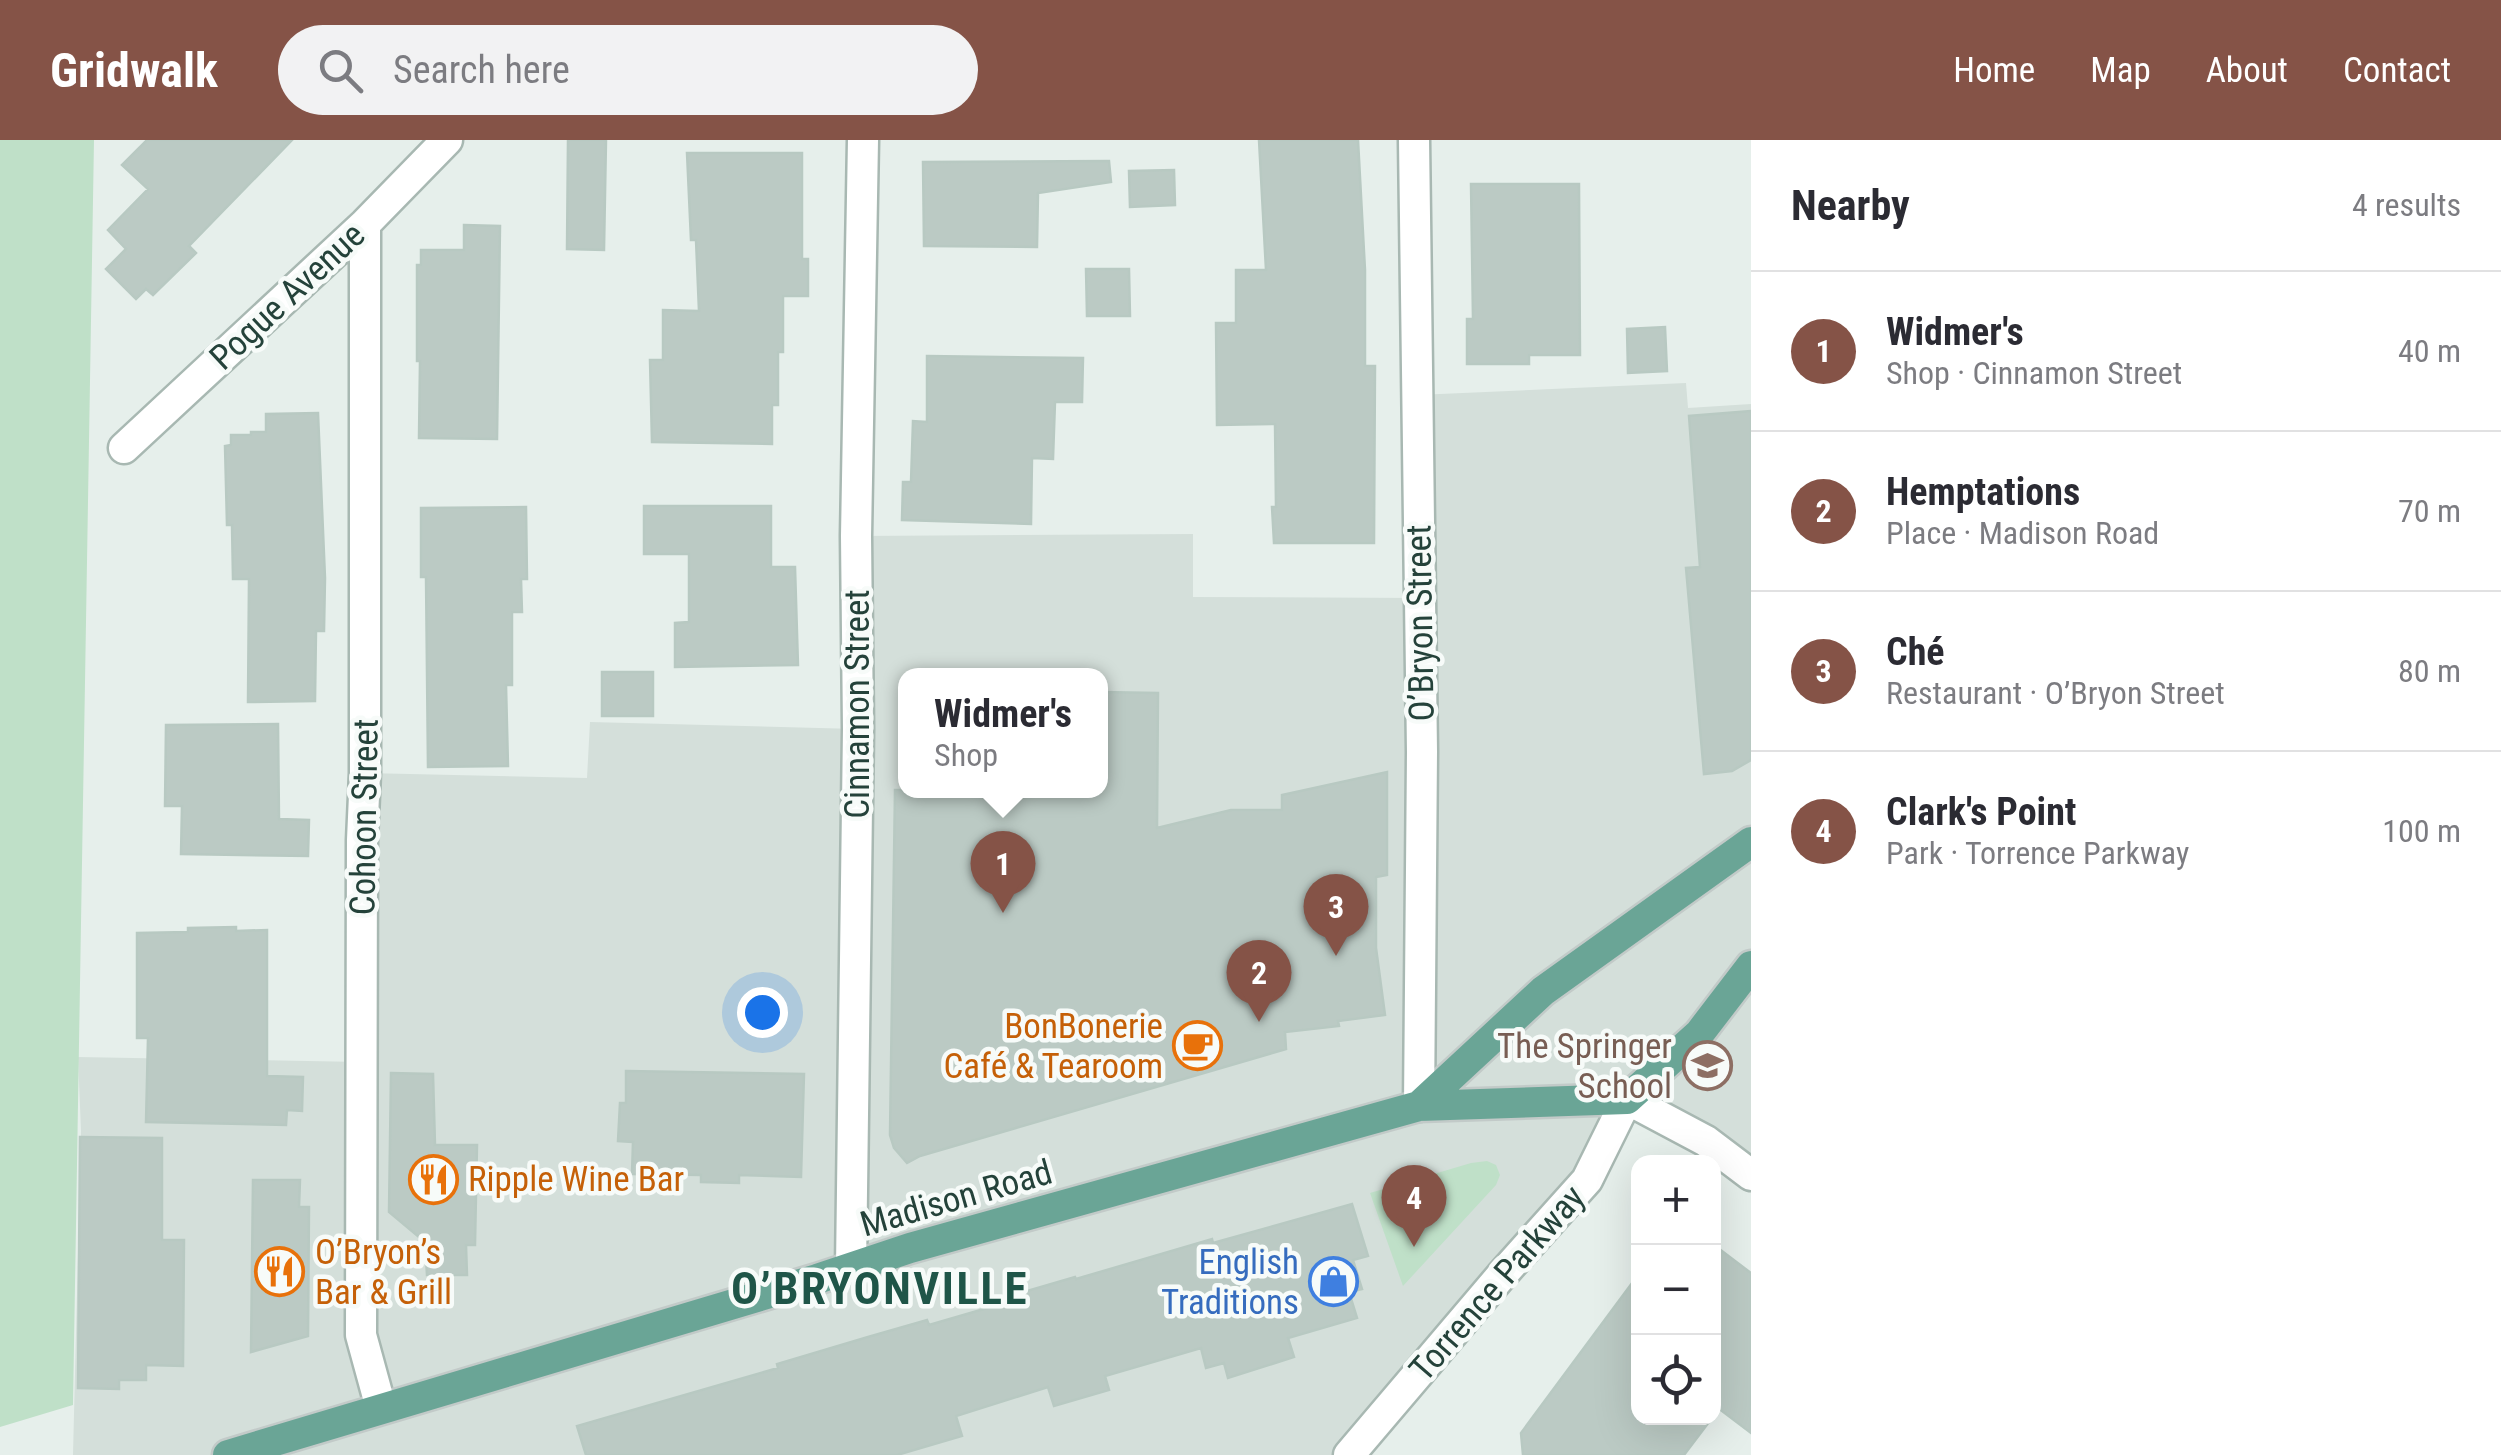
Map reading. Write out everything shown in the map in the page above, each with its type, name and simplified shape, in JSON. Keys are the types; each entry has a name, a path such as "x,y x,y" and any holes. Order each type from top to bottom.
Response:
{"main road":[{"name":"Madison Road","path":"1419,1106 1543,990 1751,842"},
{"path":"1627,1099 1699,1034 1751,966"},
{"name":"Madison Road","path":"228,1455 910,1248 1419,1106 1627,1099"}],"street":[{"name":"Pogue Avenue","path":"124,448 365,224 446,140"},
{"name":"Cinnamon Street","path":"851,1268 863,140"},
{"name":"O’Bryon Street","path":"1414,140 1422,752 1419,1106"},
{"name":"Cohoon Street","path":"365,224 360,1335 382,1408"},
{"path":"1627,1099 1706,1141 1751,1175"},
{"name":"Torrence Parkway","path":"1349,1455 1587,1180 1627,1099"}],"shaded area":[{"path":"1686,383 1688,408 1751,404 1751,1175 1627,1099 1587,1180 1349,1455 73,1455 81,1131 78,1057 361,1062 365,773 587,778 590,722 857,729 856,536 1193,534 1193,597 1419,598 1417,395"}],"green space":[{"path":"0,140 94,140 73,1405 0,1427"},
{"path":"1487,1161 1496,1165 1500,1175 1496,1185 1403,1286 1370,1193"}],"building":[{"path":"147,140 292,140 189,246 196,253 153,295 146,289 136,299 106,269 126,249 108,230 148,189 122,165"},
{"path":"568,140 606,140 604,250 567,249"},
{"path":"1259,140 1358,140 1365,366 1375,366 1374,543 1274,543 1275,424 1217,425 1216,323 1236,323 1236,270 1266,270"},
{"path":"687,153 802,153 802,259 808,259 808,296 783,296 783,352 778,352 778,405 772,405 772,444 652,442 650,360 663,360 663,310 699,311"},
{"path":"1109,161 1111,182 1038,193 1037,247 924,246 923,162"},
{"path":"1174,170 1175,205 1130,207 1129,171"},
{"path":"1471,184 1579,184 1580,355 1529,355 1529,364 1467,364 1467,319 1473,319"},
{"path":"464,225 500,226 497,439 419,438 417,265 421,265 421,250 464,250"},
{"path":"1086,269 1129,269 1130,316 1087,316"},
{"path":"1665,327 1667,371 1628,373 1627,329"},
{"path":"927,356 1083,358 1082,402 1055,402 1053,459 1032,458 1031,524 902,520 903,482 911,482 913,421 927,422"},
{"path":"1751,411 1751,760 1732,771 1704,774 1686,568 1700,567 1689,416"},
{"path":"318,413 325,578 324,631 316,631 315,701 248,702 249,579 233,579 225,446 231,445 231,435 266,432 266,414"},
{"path":"644,506 771,506 771,567 795,567 798,665 675,667 675,623 689,622 689,554 644,554"},
{"path":"526,507 527,579 521,579 522,612 512,612 512,685 506,685 508,766 428,767 426,577 421,577 421,508"},
{"path":"602,672 653,672 653,716 602,716"},
{"path":"1108,692 1158,693 1157,828 1231,810 1282,810 1282,795 1387,772 1387,875 1376,877 1376,948 1385,1015 1338,1021 1339,1026 1285,1032 1286,1049 907,1163 894,1148 890,1135 895,790 898,798 1108,798"},
{"path":"278,724 279,819 309,820 308,856 181,854 182,806 165,806 166,725"},
{"path":"236,927 236,931 267,930 267,1076 303,1077 302,1111 287,1110 286,1125 146,1122 148,1038 137,1038 137,933"},
{"path":"626,1071 804,1074 801,1177 739,1175 739,1183 701,1182 701,1175 632,1174 633,1142 618,1141 620,1103 626,1103"},
{"name":"Ripple Wine Bar","path":"391,1073 433,1074 435,1145 477,1145 475,1245 466,1245 467,1275 427,1275 425,1242 389,1212"},
{"path":"80,1137 162,1138 162,1240 184,1240 183,1366 146,1365 146,1380 119,1380 119,1389 78,1388"},
{"name":"O’Bryon’s Bar & Grill","path":"253,1180 300,1180 299,1207 309,1207 308,1336 251,1352"},
{"path":"1352,1204 1368,1256 1353,1260 1362,1289 1349,1292 1357,1318 1288,1338 1294,1357 1228,1378 1224,1363 1206,1368 1201,1348 1105,1376 1109,1390 1054,1406 1048,1387 956,1416 962,1436 897,1455 586,1455 577,1426 927,1320 929,1325 1022,1298 1020,1293 1075,1277"},
{"path":"1721,1250 1751,1273 1751,1433 1721,1410"},
{"path":"1631,1284 1631,1425 1707,1425 1684,1455 1523,1455 1521,1433"}],"place":[{"name":"Widmer's","path":"1003,913"},
{"name":"Ché","path":"1336,956"},
{"name":"Hemptations","path":"1259,1022"},
{"name":"BonBonerie Café & Tearoom","path":"1198,1046"},
{"name":"The Springer School","path":"1707,1066"},
{"name":"Ripple Wine Bar","path":"433,1179"},
{"name":"Clark's Point","path":"1414,1247"},
{"name":"O’Bryon’s Bar & Grill","path":"280,1272"},
{"name":"English Traditions","path":"1334,1282"}],"district":[{"name":"O’BRYONVILLE","path":"880,1288"}]}
